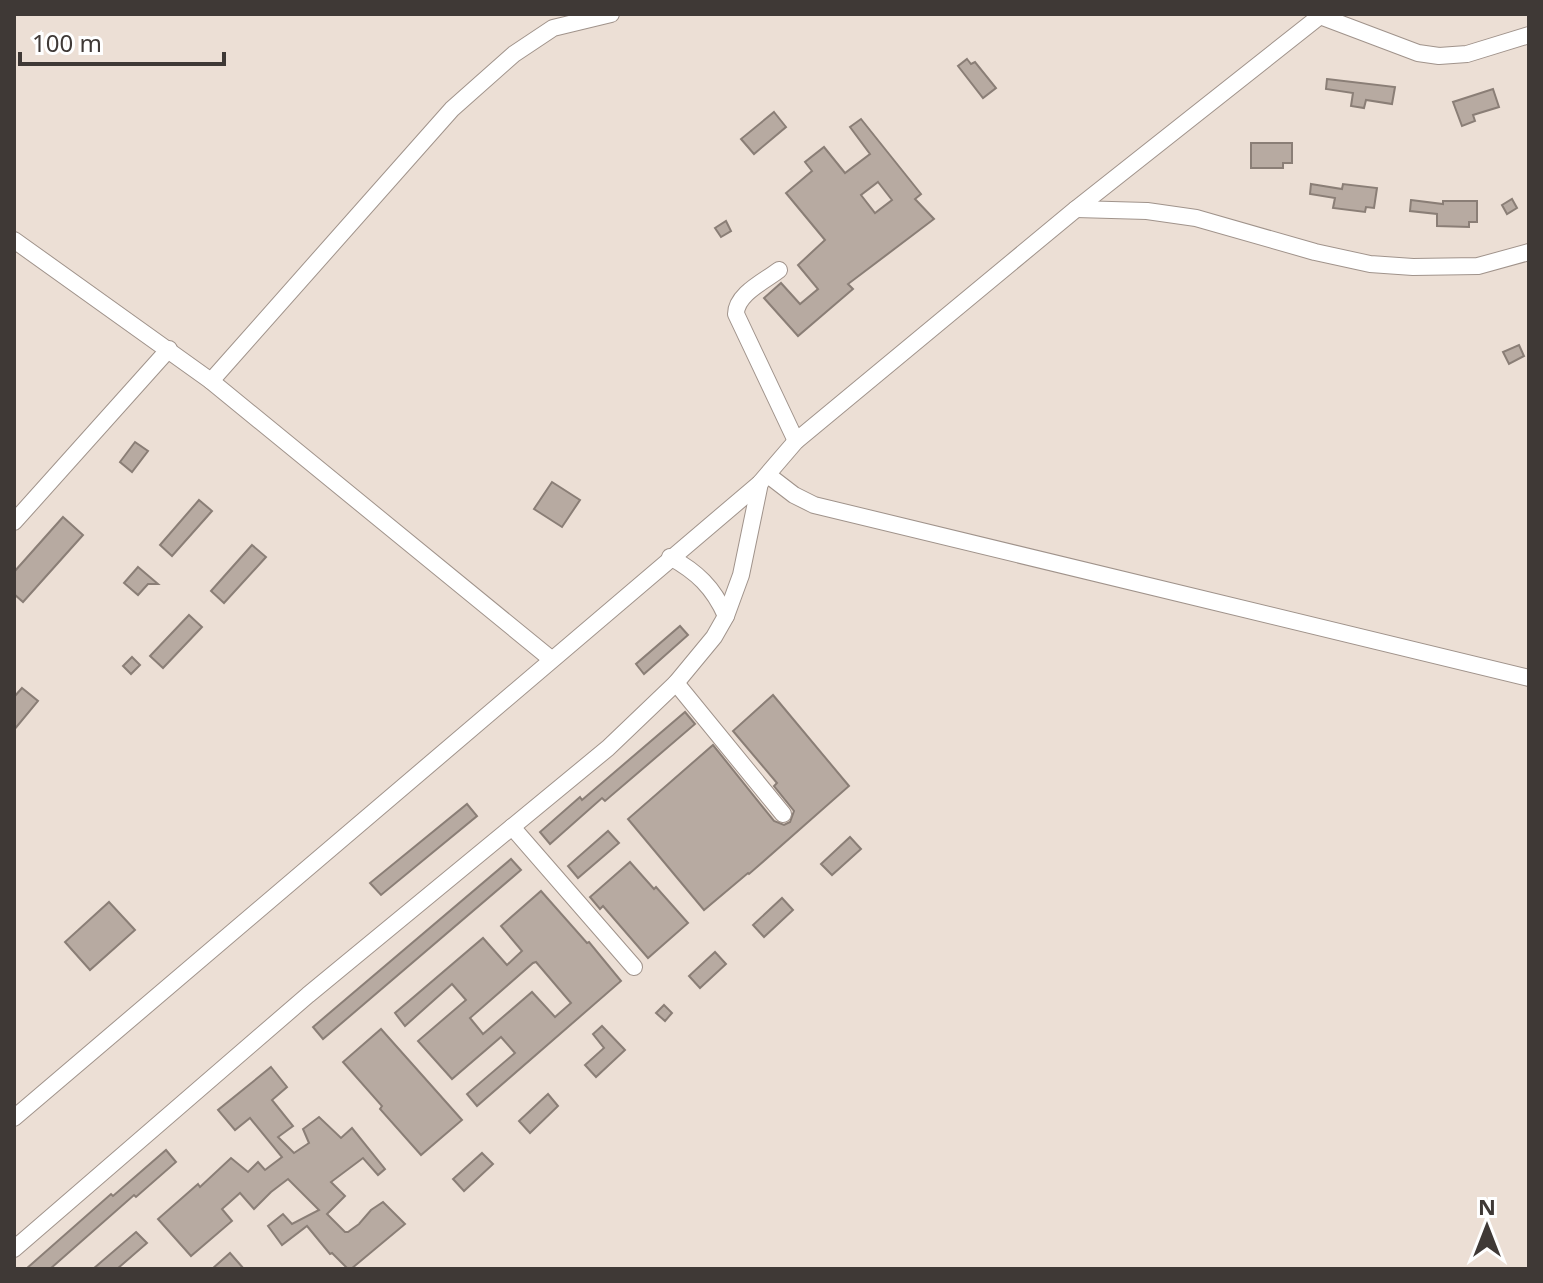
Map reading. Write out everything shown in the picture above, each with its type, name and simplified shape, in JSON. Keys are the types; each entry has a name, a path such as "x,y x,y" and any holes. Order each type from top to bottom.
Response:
{"street":[{"path":"211,381 452,109 514,54 553,28 611,14"},
{"path":"14,1118 764,479 796,441 1076,209 1320,15 1418,53 1439,56 1467,54 1529,35"},
{"path":"1076,209 1147,211 1196,218 1315,252 1370,264 1478,266 1529,252"},
{"path":"14,240 211,381 551,659"},
{"path":"779,270 740,299 736,314 796,441"},
{"path":"14,522 169,349"},
{"path":"14,1249 308,995 608,748 676,683 705,649 726,616 741,575 764,479"},
{"path":"764,479 814,505 1529,678"},
{"path":"670,557 701,577 718,599 726,616"},
{"path":"676,683 783,814"},
{"path":"512,827 634,967"}],"building":[{"path":"967,59 971,64 975,62 996,88 983,98 958,66"},
{"path":"1327,79 1395,87 1392,104 1366,100 1364,108 1351,106 1353,93 1326,89"},
{"path":"1493,89 1499,107 1473,115 1475,121 1462,126 1453,102"},
{"path":"774,112 786,127 754,154 741,139"},
{"path":"861,119 921,194 915,199 934,219 848,284 853,289 798,336 764,298 781,283 800,304 818,289 798,265 825,240 786,193 812,171 805,162 824,147 845,173 870,154 850,127","holes":["878,182 892,200 875,213 861,195"]},
{"path":"1251,143 1292,143 1292,163 1283,163 1283,168 1251,168"},
{"path":"1311,184 1342,189 1343,184 1377,188 1374,208 1366,207 1365,212 1333,208 1335,198 1310,194"},
{"path":"1512,199 1517,208 1507,214 1502,205"},
{"path":"1411,200 1443,204 1443,201 1477,201 1477,222 1469,222 1469,227 1437,226 1437,214 1410,211"},
{"path":"726,221 731,231 721,237 715,228"},
{"path":"1519,345 1524,356 1509,364 1503,352"},
{"path":"135,442 148,451 132,472 120,462"},
{"path":"552,482 580,500 562,527 534,509"},
{"path":"199,500 212,511 172,556 160,545"},
{"path":"63,517 83,535 23,602 14,594 14,572"},
{"path":"252,545 266,557 224,603 211,591"},
{"path":"138,567 158,584 148,584 138,595 124,583"},
{"path":"189,615 202,627 163,668 150,656"},
{"path":"680,626 688,635 644,674 636,664"},
{"path":"132,657 140,665 131,674 123,666"},
{"path":"22,688 38,701 14,730 14,697"},
{"path":"773,695 849,786 704,910 628,819 713,745 774,821 784,825 790,822 794,811 774,786 777,783 733,731"},
{"path":"685,712 695,724 550,844 540,832"},
{"path":"467,804 477,816 381,895 370,883"},
{"path":"608,831 619,843 578,878 568,866"},
{"path":"850,837 861,849 832,875 821,864"},
{"path":"511,859 521,870 323,1039 313,1027"},
{"path":"630,862 688,923 648,958 603,906 600,909 590,897"},
{"path":"541,891 621,981 477,1106 467,1094 515,1053 501,1037 452,1079 418,1041 466,1000 452,984 405,1026 395,1013 483,938 507,965 522,951 501,926","holes":["536,962 571,1003 555,1017 532,992 483,1034 470,1018"]},
{"path":"782,898 793,910 764,937 753,925"},
{"path":"109,902 135,930 90,970 65,942"},
{"path":"715,952 726,964 700,988 689,976"},
{"path":"664,1005 672,1013 665,1021 656,1013"},
{"path":"602,1026 625,1050 596,1077 585,1065 604,1048 593,1034"},
{"path":"381,1029 462,1120 421,1155 343,1062"},
{"path":"271,1067 287,1087 272,1100 293,1126 278,1137 294,1153 309,1143 303,1129 319,1117 341,1138 352,1128 385,1169 378,1175 363,1158 331,1182 345,1196 327,1214 345,1232 383,1202 405,1224 351,1269 330,1254 307,1226 282,1245 268,1226 283,1214 292,1224 319,1210 288,1179 254,1209 240,1193 222,1209 232,1221 191,1256 158,1219 231,1158 248,1172 258,1162 265,1170 282,1157 250,1118 235,1130 218,1110"},
{"path":"548,1094 558,1106 530,1133 519,1121"},
{"path":"166,1150 176,1162 136,1197 134,1195 50,1269 26,1269 111,1194 113,1196"},
{"path":"482,1153 493,1164 464,1191 453,1179"},
{"path":"136,1232 147,1243 117,1269 93,1269"},
{"path":"230,1253 244,1269 212,1269"}]}
